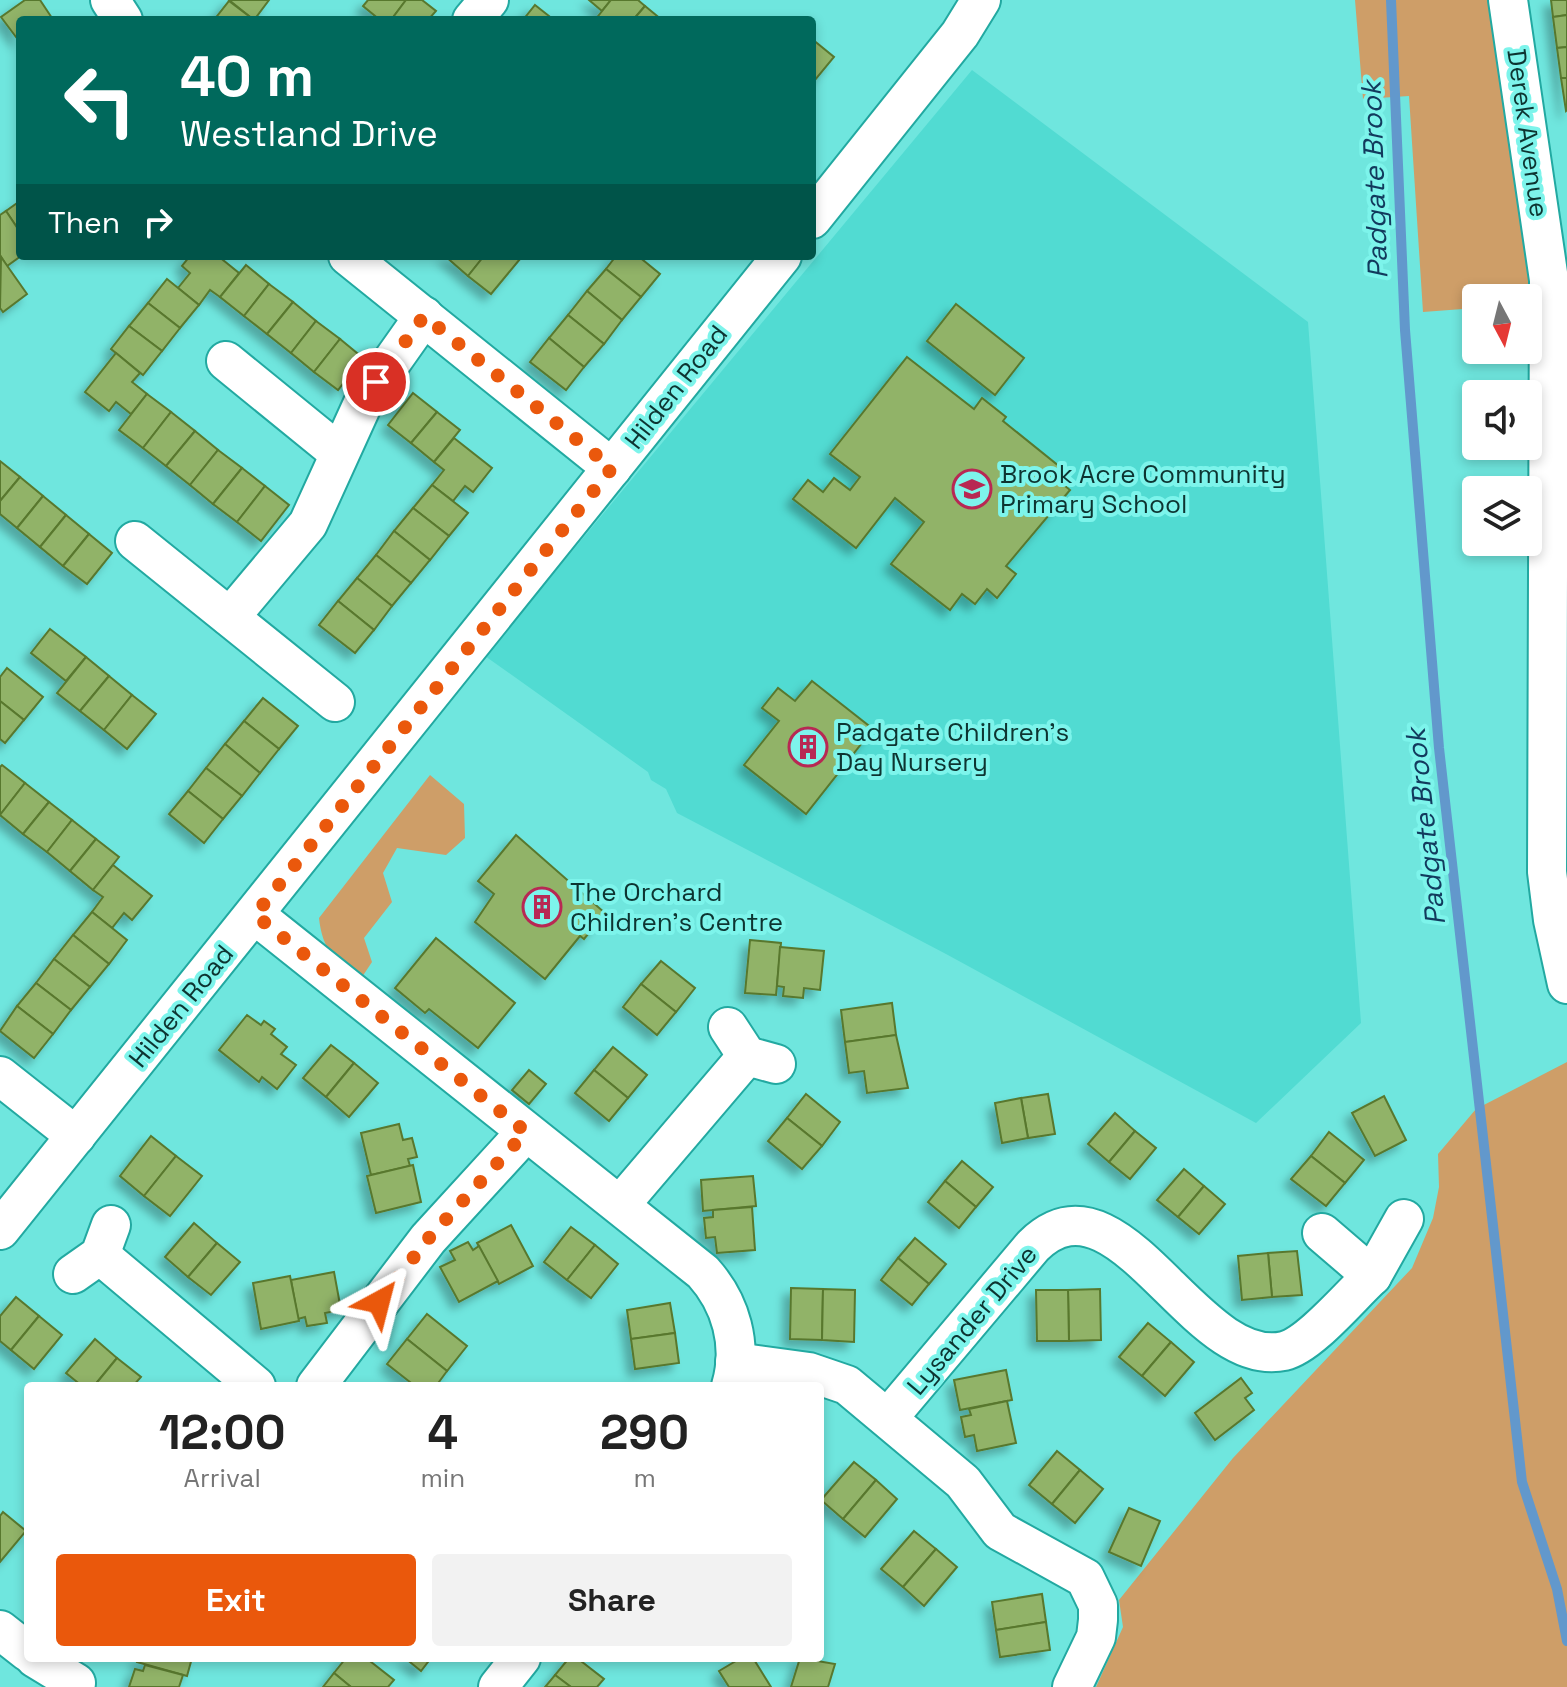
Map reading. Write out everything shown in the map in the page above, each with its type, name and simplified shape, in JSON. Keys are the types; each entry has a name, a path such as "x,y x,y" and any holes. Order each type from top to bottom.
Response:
{"street":[{"path":"475,16 489,0"},
{"path":"816,214 960,34 981,0"},
{"name":"Derek Avenue","path":"1508,0 1558,279 1547,872 1567,984"},
{"path":"353,260 612,468"},
{"name":"Hilden Road","path":"0,1230 779,260"},
{"path":"230,617 308,524 364,401 424,316"},
{"path":"226,361 339,453"},
{"path":"135,541 335,702"},
{"path":"255,915 703,1272 719,1290 729,1309 733,1374"},
{"path":"620,1205 750,1049"},
{"path":"0,1076 76,1136"},
{"path":"319,1382 428,1239 526,1132"},
{"name":"Lysander Drive","path":"888,1418 1033,1246 1055,1228 1083,1225 1102,1231 1119,1241 1207,1323 1231,1338 1269,1351 1285,1351 1301,1342 1372,1276 1404,1219"},
{"path":"1322,1233 1372,1276"},
{"path":"94,1251 251,1382"},
{"name":"Lysander Drive","path":"733,1374 829,1377 847,1385 963,1482 1000,1531 1040,1555 1074,1570 1094,1591 1098,1605 1096,1637 1072,1687"},
{"path":"0,1630 24,1649"},
{"path":"45,1662 79,1676"},
{"path":"498,1687 518,1662"}],"shaded area":[{"path":"1355,0 1493,0 1532,284 1462,284 1462,309 1423,312 1409,96 1363,99"},
{"name":"Brook Acre Community Primary School","path":"972,70 1308,322 1361,1023 1256,1123 946,954 677,813 666,789 651,780 648,772 485,656"},
{"path":"430,775 464,804 465,838 446,855 397,848 383,873 392,902 364,938 372,962 358,983 331,955 319,918"},
{"path":"1567,1062 1567,1687 1096,1687 1123,1627 1119,1600 1233,1458 1412,1268 1433,1218 1439,1187 1438,1154 1476,1109"}],"building":[{"path":"25,0 40,0 51,16 16,16 16,37 1,17"},
{"path":"229,0 269,0 257,16 249,16"},
{"path":"368,0 406,0 394,16 375,16 363,6"},
{"path":"406,0 422,0 436,11 432,16 394,16"},
{"path":"589,0 611,0 602,11"},
{"path":"611,0 638,0 645,6 636,16 598,16"},
{"path":"1551,0 1567,0 1567,15 1553,17"},
{"path":"229,1 249,16 217,16"},
{"path":"535,5 549,16 526,16"},
{"path":"645,6 657,16 636,16"},
{"path":"1567,15 1567,47 1557,48 1553,17"},
{"path":"816,42 834,57 816,79"},
{"path":"1567,47 1567,78 1561,78 1557,48"},
{"path":"1561,78 1567,78 1566,111"},
{"path":"16,204 16,226 6,211"},
{"path":"6,211 16,226 16,260 7,266 0,255 0,215"},
{"path":"1,257 27,294 3,312 0,308"},
{"path":"187,260 223,260 239,273 220,297 210,290 199,305 178,288 190,273 182,266"},
{"path":"450,260 481,260 468,276"},
{"path":"481,260 519,260 491,294 468,276"},
{"path":"613,260 643,260 660,274 641,297 606,269"},
{"path":"246,265 269,284 244,316 220,297"},
{"path":"606,269 641,297 622,320 587,291"},
{"path":"167,279 199,305 180,328 148,303"},
{"path":"269,284 293,302 267,334 244,316"},
{"path":"587,291 622,320 604,344 568,315"},
{"path":"293,302 316,321 291,353 267,334"},
{"path":"148,303 180,328 162,351 129,326"},
{"path":"956,304 1024,358 995,395 927,341"},
{"path":"568,315 604,344 584,367 549,338"},
{"path":"316,321 340,339 314,372 291,353"},
{"path":"129,326 162,351 143,375 111,349"},
{"path":"549,338 584,367 566,390 530,362"},
{"path":"340,339 363,358 338,390 314,372"},
{"path":"116,353 140,373 132,382 147,394 131,414 116,402 109,411 85,392"},
{"path":"907,357 974,409 982,398 1006,417 1003,421 1065,471 1058,480 1070,490 1006,566 1016,574 997,598 987,589 975,604 962,594 950,610 891,564 924,522 895,498 856,548 793,499 808,480 823,492 834,478 850,490 860,477 830,454"},
{"path":"413,393 437,412 411,443 388,425"},
{"path":"147,394 171,412 143,448 119,430"},
{"path":"171,412 195,431 166,466 143,448"},
{"path":"437,412 460,430 434,462 411,443"},
{"path":"195,431 218,450 190,485 166,466"},
{"path":"454,438 492,468 473,492 465,486 453,501 432,485 444,470 434,462"},
{"path":"218,450 242,468 213,504 190,485"},
{"path":"0,461 20,477 0,501"},
{"path":"242,468 265,486 237,522 213,504"},
{"path":"20,477 43,496 17,528 0,514 0,501"},
{"path":"432,485 468,513 449,536 413,508"},
{"path":"265,486 289,505 261,541 237,522"},
{"path":"43,496 66,515 40,547 17,528"},
{"path":"413,508 449,536 430,560 394,531"},
{"path":"66,515 89,534 63,566 40,547"},
{"path":"394,531 430,560 411,583 376,555"},
{"path":"89,534 112,553 87,584 63,566"},
{"path":"376,555 411,583 392,606 357,578"},
{"path":"357,578 392,606 374,630 338,601"},
{"path":"338,601 374,630 355,653 319,625"},
{"path":"50,629 86,657 66,681 31,653"},
{"path":"86,657 109,676 80,711 57,693"},
{"path":"7,668 43,697 24,720 0,701 0,677"},
{"path":"109,676 132,695 104,730 80,711"},
{"name":"Padgate Children’s Day Nursery","path":"812,681 873,729 806,814 744,765 779,721 762,708 778,688 795,701"},
{"path":"132,695 156,714 127,749 104,730"},
{"path":"263,698 298,726 279,749 244,721"},
{"path":"0,701 24,720 5,743 0,739"},
{"path":"244,721 279,749 260,773 225,744"},
{"path":"225,744 260,773 242,796 206,768"},
{"path":"2,765 25,783 0,815 0,767"},
{"path":"206,768 242,796 223,819 188,791"},
{"path":"25,783 49,802 23,834 0,815"},
{"path":"188,791 223,819 204,843 169,814"},
{"path":"49,802 72,820 47,852 23,834"},
{"path":"72,820 96,839 70,871 47,852"},
{"name":"The Orchard Children's Centre","path":"516,835 605,913 584,939 580,936 545,979 475,922 494,894 478,881"},
{"path":"96,839 119,857 93,890 70,871"},
{"path":"113,865 152,896 132,920 124,913 112,928 92,912 103,897 93,890"},
{"path":"92,912 127,940 109,964 73,935"},
{"path":"73,935 109,964 90,987 54,959"},
{"path":"436,938 515,1003 478,1048 429,1009 425,1013 395,988"},
{"path":"750,940 781,943 776,995 745,993"},
{"path":"780,947 824,951 820,990 804,988 803,998 783,996 784,987 777,986"},
{"path":"54,959 90,987 71,1010 36,983"},
{"path":"661,961 695,988 676,1012 641,984"},
{"path":"36,983 71,1010 53,1034 17,1006"},
{"path":"641,984 676,1012 657,1035 623,1007"},
{"path":"892,1003 896,1035 845,1042 841,1010"},
{"path":"17,1006 53,1034 34,1058 0,1031"},
{"path":"247,1015 261,1025 264,1021 275,1029 271,1034 287,1047 281,1054 296,1065 277,1089 262,1077 259,1082 219,1050"},
{"path":"896,1035 908,1088 867,1093 864,1071 849,1073 845,1042"},
{"path":"331,1045 354,1063 326,1097 303,1078"},
{"path":"613,1047 647,1075 628,1098 594,1070"},
{"path":"354,1063 378,1083 349,1117 326,1097"},
{"path":"529,1070 546,1084 529,1104 512,1090"},
{"path":"594,1070 628,1098 609,1121 575,1093"},
{"path":"806,1094 840,1122 822,1146 787,1118"},
{"path":"1048,1094 1055,1134 1028,1138 1021,1098"},
{"path":"1384,1096 1406,1140 1375,1156 1352,1113"},
{"path":"1021,1098 1028,1138 1002,1143 995,1103"},
{"path":"1115,1113 1135,1131 1109,1162 1088,1144"},
{"path":"787,1118 822,1146 802,1169 768,1141"},
{"path":"399,1124 403,1140 412,1138 417,1157 408,1159 410,1166 371,1175 361,1133"},
{"path":"1135,1131 1156,1148 1130,1179 1109,1162"},
{"path":"1329,1132 1364,1160 1345,1183 1311,1156"},
{"path":"151,1136 176,1156 144,1196 120,1176"},
{"path":"176,1156 202,1176 170,1216 144,1196"},
{"path":"1311,1156 1345,1183 1326,1206 1291,1179"},
{"path":"962,1161 993,1187 976,1207 945,1181"},
{"path":"413,1165 421,1202 376,1213 367,1176"},
{"path":"1184,1169 1204,1186 1178,1217 1157,1200"},
{"path":"753,1176 756,1206 703,1211 701,1180"},
{"path":"945,1181 976,1207 959,1228 928,1202"},
{"path":"1204,1186 1225,1204 1199,1234 1178,1217"},
{"path":"752,1207 755,1250 717,1253 715,1237 706,1238 704,1218 713,1217 713,1210"},
{"path":"194,1223 217,1243 188,1277 165,1257"},
{"path":"511,1225 533,1266 499,1284 477,1243"},
{"path":"571,1227 595,1245 567,1280 544,1262"},
{"path":"915,1238 946,1264 929,1284 898,1258"},
{"path":"468,1242 473,1250 479,1246 498,1281 459,1302 440,1267 455,1260 450,1251"},
{"path":"217,1243 240,1262 211,1295 188,1277"},
{"path":"595,1245 618,1264 591,1298 567,1280"},
{"path":"1297,1251 1302,1295 1272,1297 1268,1253"},
{"path":"1268,1253 1272,1297 1242,1300 1238,1256"},
{"path":"898,1258 929,1284 912,1305 881,1280"},
{"path":"334,1272 341,1310 325,1313 327,1323 307,1326 305,1317 298,1319 291,1280"},
{"path":"290,1276 299,1321 261,1329 253,1283"},
{"path":"791,1288 823,1289 822,1340 790,1339"},
{"path":"823,1289 855,1290 854,1342 822,1340"},
{"path":"1100,1289 1101,1340 1069,1341 1068,1290"},
{"path":"1036,1290 1068,1290 1069,1341 1037,1341"},
{"path":"16,1297 39,1316 11,1350 0,1341 0,1316"},
{"path":"670,1303 675,1333 631,1339 627,1310"},
{"path":"427,1314 467,1346 447,1371 407,1339"},
{"path":"39,1316 62,1335 34,1369 11,1350"},
{"path":"1148,1323 1171,1342 1142,1376 1119,1357"},
{"path":"675,1333 679,1363 635,1369 631,1339"},
{"path":"95,1339 117,1358 97,1382 77,1382 66,1373"},
{"path":"407,1339 447,1371 439,1382 410,1382 387,1364"},
{"path":"1171,1342 1194,1362 1165,1396 1142,1376"},
{"path":"117,1358 141,1377 137,1382 97,1382"},
{"path":"1006,1370 1012,1400 960,1410 954,1380"},
{"path":"1241,1378 1252,1393 1245,1398 1254,1410 1215,1440 1195,1413"},
{"path":"1007,1401 1016,1443 977,1451 974,1435 965,1437 961,1417 971,1415 969,1409"},
{"path":"1057,1451 1080,1470 1052,1504 1029,1485"},
{"path":"854,1462 876,1480 843,1519 824,1503 824,1497"},
{"path":"1080,1470 1103,1489 1075,1523 1052,1504"},
{"path":"876,1480 897,1499 865,1537 843,1519"},
{"path":"1129,1508 1160,1521 1141,1566 1109,1552"},
{"path":"3,1512 24,1529 24,1533 0,1562 0,1516"},
{"path":"914,1531 936,1549 903,1587 881,1569"},
{"path":"936,1549 957,1567 924,1606 903,1587"},
{"path":"1042,1594 1046,1622 996,1630 992,1602"},
{"path":"1046,1622 1050,1650 1000,1657 996,1630"},
{"path":"137,1662 191,1662 187,1676"},
{"path":"343,1662 371,1662 394,1680 388,1687 351,1687 334,1673"},
{"path":"410,1662 428,1662 421,1671"},
{"path":"566,1662 582,1662 604,1679 597,1687 571,1687 555,1675"},
{"path":"734,1662 755,1662 771,1687 729,1687 719,1671"},
{"path":"799,1662 835,1664 828,1687 791,1687"},
{"path":"145,1665 183,1675 179,1687 129,1687 135,1669 143,1671"},
{"path":"334,1673 351,1687 323,1687"},
{"path":"555,1675 571,1687 545,1687"}],"waterway":[{"name":"Padgate Brook","path":"1391,0 1405,330 1439,748 1522,1482 1557,1589 1567,1641"}],"place":[{"name":"Brook Acre Community Primary School","path":"972,489"},
{"name":"Padgate Children’s Day Nursery","path":"808,747"},
{"name":"The Orchard Children's Centre","path":"542,907"}],"route":[{"path":"376,382 424,316 612,468 255,915 526,1132 428,1239 379,1302"}]}
